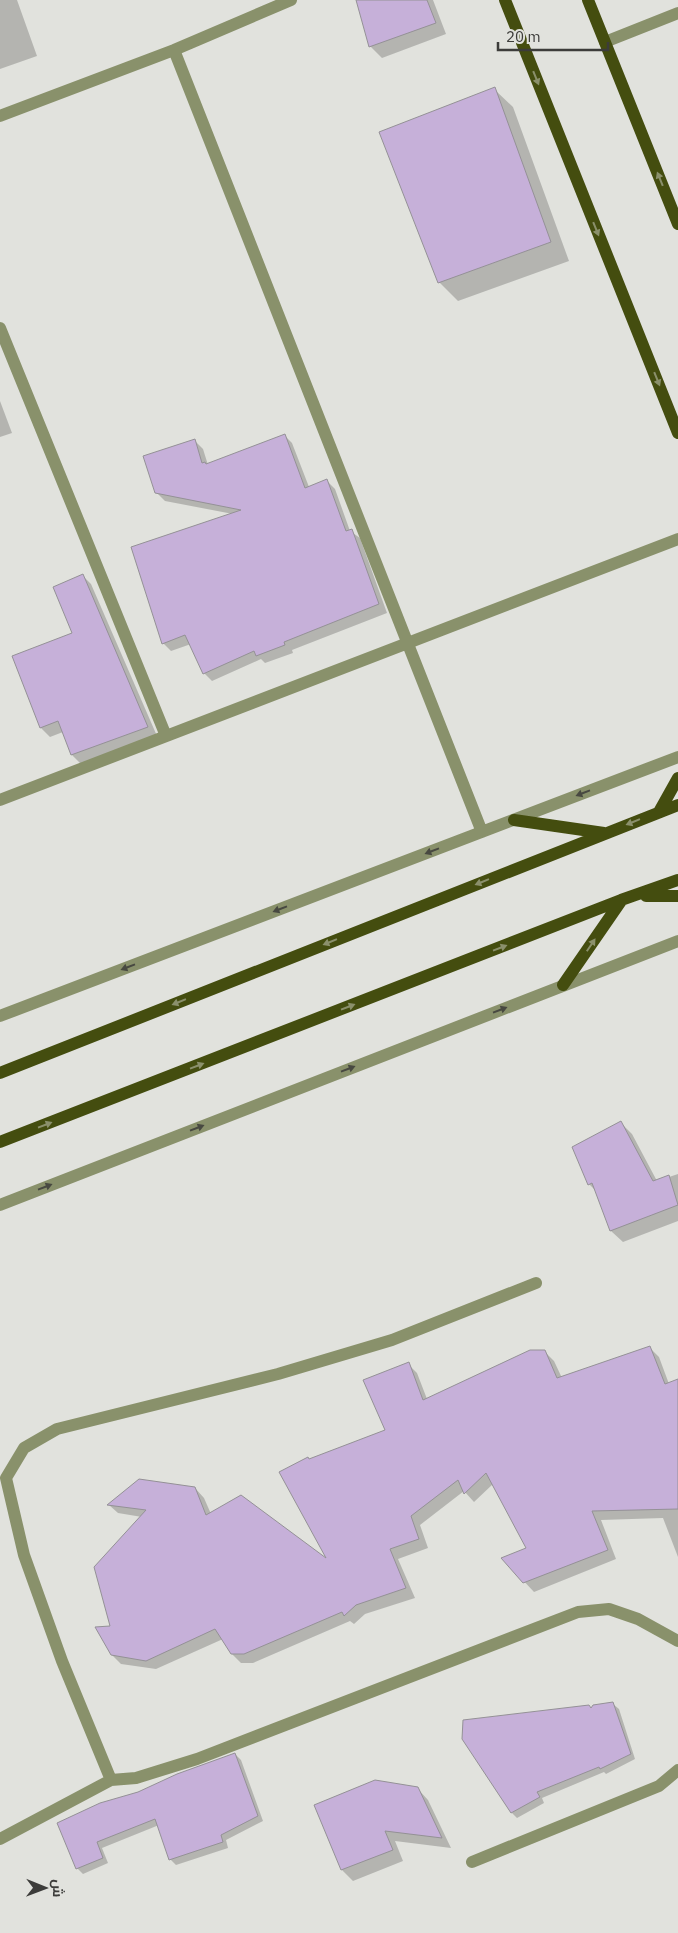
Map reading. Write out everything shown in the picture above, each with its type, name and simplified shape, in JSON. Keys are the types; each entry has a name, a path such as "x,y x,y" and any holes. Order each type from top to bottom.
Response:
{"main road":[{"path":"505,0 678,433"},
{"path":"588,0 678,224"},
{"path":"659,812 678,778"},
{"path":"0,1073 678,805"},
{"path":"514,820 606,833"},
{"path":"0,1142 621,900 678,880"},
{"path":"636,896 678,896"},
{"path":"563,985 621,900"}],"street":[{"path":"0,116 174,50 291,0"},
{"path":"605,42 678,13"},
{"path":"174,50 482,832"},
{"path":"0,328 166,736"},
{"path":"0,800 678,539"},
{"path":"0,1016 678,756"},
{"path":"0,1205 678,941"},
{"path":"112,1780 62,1661 24,1556 6,1478 24,1448 57,1429 278,1374 392,1340 536,1284"},
{"path":"0,1839 112,1780 136,1778 197,1759 578,1612 609,1609 638,1618 678,1641"},
{"path":"472,1862 659,1786 678,1770"}],"building":[{"path":"356,0 427,0 436,23 369,47"},
{"path":"495,87 551,242 438,283 379,132"},
{"path":"285,434 305,488 327,479 346,531 352,529 379,604 284,642 285,645 256,656 254,651 203,674 185,635 162,644 131,547 241,510 155,493 143,456 195,439 202,463 205,462 206,464"},
{"path":"83,574 148,727 71,755 58,721 40,728 12,656 72,633 53,587"},
{"path":"621,1121 653,1181 669,1175 678,1205 610,1231 592,1183 588,1185 572,1147"},
{"path":"650,1346 665,1384 678,1379 678,1509 592,1511 608,1550 523,1583 501,1558 526,1548 486,1473 464,1494 458,1480 411,1516 419,1539 390,1549 406,1588 356,1605 344,1616 342,1612 244,1654 231,1654 215,1629 146,1661 111,1655 95,1627 110,1626 94,1567 146,1510 107,1505 139,1479 195,1487 206,1515 241,1495 326,1558 279,1472 308,1457 309,1459 385,1430 363,1380 409,1362 423,1400 530,1350 545,1350 557,1378"},
{"path":"613,1702 631,1754 600,1769 599,1767 537,1792 540,1797 511,1813 462,1739 463,1720 589,1705 591,1708 593,1705"},
{"path":"235,1753 258,1816 221,1835 223,1842 169,1860 155,1819 97,1842 103,1858 76,1869 57,1823 100,1803 138,1792 177,1774"},
{"path":"375,1780 418,1787 442,1838 385,1831 393,1850 341,1870 314,1805"}]}
